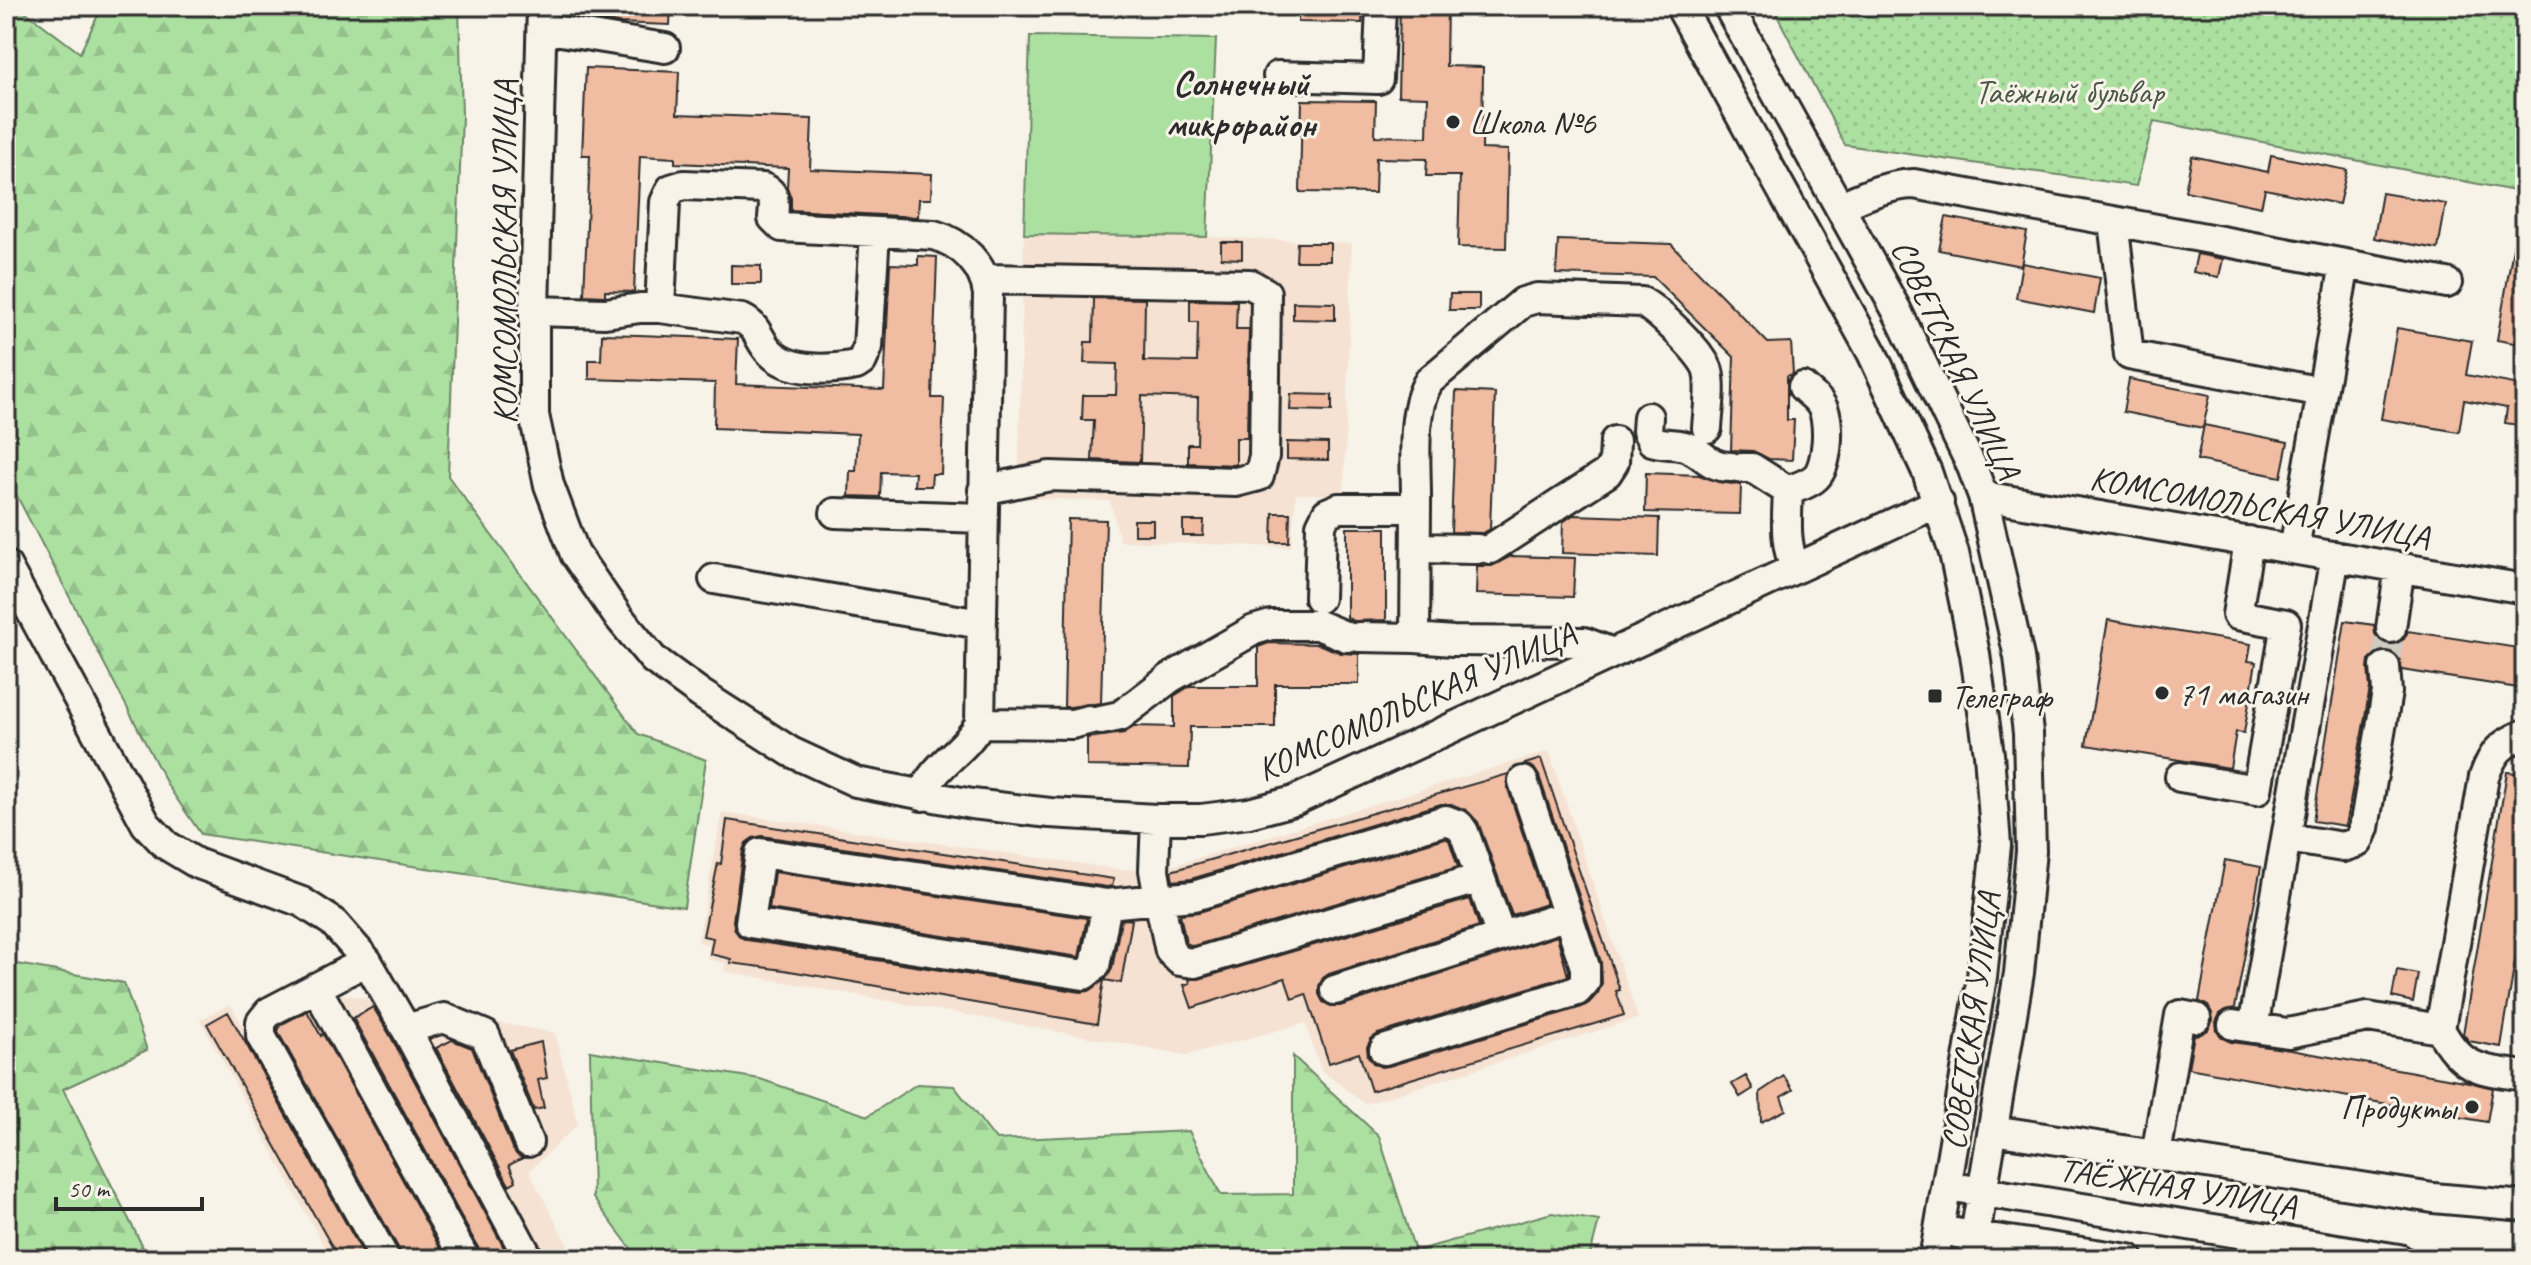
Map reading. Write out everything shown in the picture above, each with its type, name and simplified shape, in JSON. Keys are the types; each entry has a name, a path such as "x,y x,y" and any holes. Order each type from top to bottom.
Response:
{"street":[{"path":"1278,76 1378,79 1381,6"},
{"name":"СОВЕТСКАЯ УЛИЦА","path":"1680,6 1872,353 1939,502 1954,553 1975,654 1989,754 1996,845 1982,977 1934,1259"},
{"name":"СОВЕТСКАЯ УЛИЦА","path":"1698,37 1731,12 1896,309 1983,496 2019,657 2028,733 2031,851 2019,973 1973,1248"},
{"path":"542,17 665,48"},
{"name":"КОМСОМОЛЬСКАЯ УЛИЦА","path":"542,17 534,415 549,485 575,554 617,615 653,659 791,752 856,782 972,804 1050,813 1156,819 1201,819 1249,813 1294,801 1939,502"},
{"path":"1841,206 1871,192 1895,185 1914,184 2447,283"},
{"path":"660,308 665,202 667,194 677,186 770,190 774,196 773,218 782,227 934,235 948,239 969,256 986,279 988,309 980,723 972,739 926,783 922,796"},
{"path":"2113,221 2129,355 2322,392"},
{"path":"534,311 605,313 660,308 742,319 759,332 768,351 788,363 804,368 856,365 866,355 868,347 875,233"},
{"path":"2294,549 2345,264"},
{"path":"983,490 1050,476 1236,482 1259,476 1264,456 1266,293 1250,284 986,279"},
{"path":"1415,638 1420,395 1429,381 1523,302 1537,298 1642,302 1654,309 1703,359 1709,372 1707,428"},
{"path":"1788,491 1813,481 1825,463 1827,417 1821,404 1803,387"},
{"path":"1648,417 1647,431 1652,441 1682,445 1717,467 1752,468 1788,491"},
{"path":"1416,548 1483,549 1607,473 1614,462 1615,441"},
{"path":"1788,491 1787,535 1789,553 1795,567"},
{"name":"КОМСОМОЛЬСКАЯ УЛИЦА","path":"1983,496 2525,589"},
{"path":"1319,598 1321,525 1327,513 1339,508 1416,508"},
{"path":"835,513 983,518"},
{"path":"2180,777 2257,790 2286,624 2237,615 2249,541"},
{"path":"2335,556 2287,838 2243,1026 2288,1033 2368,1017 2440,1029"},
{"path":"6,565 146,824 166,845 196,863 302,902 333,922 367,961 529,1259"},
{"path":"2391,628 2400,567"},
{"path":"714,579 981,624"},
{"path":"980,723 1072,724 1120,716 1170,678 1254,630 1271,625 1318,625 1353,637 1584,642 1613,653"},
{"path":"2287,838 2343,847 2358,842 2364,828 2387,692 2385,667"},
{"path":"2525,734 2509,740 2492,755 2484,777 2440,1029 2460,1060 2479,1068 2525,1076"},
{"path":"1384,1050 1577,991 1585,982 1585,967 1523,781"},
{"path":"1156,819 1154,870 1170,951 1180,961 1194,963 1480,878"},
{"path":"1107,904 1095,966 1084,975 750,923 760,853 1107,904 1194,896 1446,820 1459,825 1464,832 1501,936"},
{"path":"1335,990 1568,915"},
{"path":"367,961 269,1012 261,1022 261,1036 385,1259"},
{"path":"316,987 465,1259"},
{"path":"2156,1155 2180,1015 2196,1018"},
{"path":"406,1029 444,1018 485,1035 528,1142"},
{"path":"1993,1130 2433,1198 2525,1206"},
{"name":"ТАЁЖНАЯ УЛИЦА","path":"1946,1186 2399,1259"},
{"path":"1939,1231 1973,1248 2129,1259"}],"shaded area":[{"path":"1024,234 1352,243 1344,495 1296,494 1291,547 1120,541 1110,501 1018,498"},
{"path":"1549,751 1638,1018 1365,1104 1321,1070 1305,1023 1187,1055 724,971 725,963 707,959 709,945 698,942 722,812 1123,870 1175,865"},
{"path":"321,990 555,1033 578,1124 529,1171 575,1259 331,1259 200,1020 230,1004 245,1029"}],"green space":[{"path":"6,6 18,6 80,53 100,11 95,6 459,6 462,116 448,476 638,734 706,760 684,907 201,834 168,786 6,475"},
{"name":"Таёжный бульвар","path":"1772,6 2525,6 2525,193 2154,121 2136,186 1845,145"},
{"path":"1030,36 1216,39 1207,237 1024,234"},
{"path":"6,962 124,983 147,1050 63,1089 149,1259 6,1259"},
{"path":"590,1051 760,1079 868,1116 917,1084 954,1086 996,1140 1189,1131 1221,1195 1293,1194 1293,1056 1379,1136 1415,1251 1552,1213 1599,1221 1589,1259 639,1259 593,1198"}],"building":[{"path":"583,6 671,6 670,25 618,23 583,17"},
{"path":"1298,6 1363,6 1362,23 1298,22"},
{"path":"1400,6 1447,6 1446,66 1483,67 1482,149 1508,150 1506,248 1458,247 1460,176 1426,176 1427,159 1376,158 1375,193 1300,192 1302,100 1376,101 1375,136 1427,137 1428,97 1398,96"},
{"path":"586,68 679,72 677,114 812,119 810,169 932,174 931,199 919,199 918,217 791,210 788,168 675,163 675,158 640,156 634,292 605,291 605,296 584,295 590,155 582,155"},
{"path":"2271,155 2347,170 2339,204 2265,189 2261,207 2185,191 2192,156 2268,172"},
{"path":"2382,193 2446,204 2438,249 2374,238"},
{"path":"1946,217 2027,232 2021,266 1939,250"},
{"path":"2517,225 2525,226 2525,345 2497,340"},
{"path":"1558,240 1671,244 1768,343 1791,342 1793,374 1787,376 1787,420 1794,420 1792,460 1769,459 1753,451 1731,450 1734,357 1653,277 1556,274"},
{"path":"1221,242 1242,242 1242,259 1221,258"},
{"path":"1297,243 1330,243 1330,261 1296,261"},
{"path":"2197,254 2223,259 2219,277 2193,272"},
{"path":"918,256 937,257 932,398 944,398 941,474 932,474 931,486 914,486 915,473 881,472 880,497 849,496 850,471 856,471 858,434 714,428 715,383 589,379 589,360 601,360 602,334 639,335 738,339 736,384 884,390 890,264 918,265"},
{"path":"2022,263 2100,278 2094,313 2016,298"},
{"path":"731,265 761,266 761,284 731,284"},
{"path":"1450,294 1479,294 1479,310 1449,310"},
{"path":"1094,298 1145,299 1144,361 1197,362 1198,322 1190,322 1190,300 1237,301 1236,329 1249,329 1247,438 1236,438 1236,465 1188,463 1188,444 1197,444 1198,398 1142,396 1140,462 1092,460 1094,420 1082,420 1083,395 1116,395 1117,364 1084,363 1085,342 1093,342"},
{"path":"1293,302 1335,303 1335,320 1293,319"},
{"path":"2397,328 2472,341 2466,375 2525,386 2525,426 2505,423 2507,408 2464,400 2459,432 2381,419"},
{"path":"2129,379 2210,395 2203,428 2123,412"},
{"path":"1456,391 1495,393 1490,529 1483,533 1451,532"},
{"path":"1291,394 1332,395 1332,411 1290,410"},
{"path":"2204,425 2288,442 2281,477 2197,460"},
{"path":"1287,442 1328,443 1328,460 1287,459"},
{"path":"1646,473 1699,475 1718,482 1741,485 1740,514 1645,512"},
{"path":"1273,513 1290,513 1289,542 1272,542"},
{"path":"1573,515 1659,518 1658,556 1562,553 1563,522"},
{"path":"1068,519 1106,520 1101,703 1064,707"},
{"path":"1134,520 1153,520 1153,535 1134,535"},
{"path":"1183,521 1204,521 1203,536 1183,536"},
{"path":"1347,528 1386,528 1386,620 1354,621 1347,618"},
{"path":"1511,556 1575,558 1573,597 1476,594 1477,566 1492,566"},
{"path":"2108,620 2251,644 2248,661 2256,662 2244,733 2236,732 2230,768 2086,745"},
{"path":"2345,621 2374,625 2380,641 2389,645 2404,639 2408,631 2525,649 2525,689 2402,670 2399,658 2393,652 2383,650 2375,654 2369,660 2370,688 2346,826 2313,821"},
{"path":"1269,643 1318,644 1341,653 1359,654 1359,684 1275,684 1275,727 1190,727 1189,768 1087,766 1087,738 1124,733 1135,726 1174,727 1174,696 1190,686 1258,686 1258,647"},
{"path":"1541,759 1620,990 1616,991 1624,1015 1371,1091 1359,1053 1329,1063 1306,994 1292,999 1285,978 1192,1008 1184,985 1190,983 1189,979 1199,979 1470,899 1479,926 1329,974 1319,986 1323,1002 1340,1006 1557,936 1568,976 1378,1034 1367,1047 1373,1063 1381,1067 1389,1066 1589,1003 1602,983 1601,962 1539,776 1534,768 1525,764"},
{"path":"2507,772 2525,774 2525,900 2501,1047 2469,1041 2463,1034"},
{"path":"1508,774 1507,786 1546,904 1512,915 1478,822 1466,810 1451,804 1441,804 1191,879 1173,881 1171,871"},
{"path":"727,820 1114,879 1112,886 1107,887 762,836 746,843 743,850 733,921 740,937 747,940 1081,992 1089,991 1104,980 1097,1024 730,963 731,959 710,954 713,938 703,936 718,863 721,864"},
{"path":"1445,838 1449,840 1458,867 1193,946 1186,943 1180,914 1199,912"},
{"path":"2225,860 2261,867 2235,1008 2220,1014 2216,1022 2222,1038 2493,1088 2487,1122 2188,1068 2194,1035 2208,1030 2213,1020 2208,1006 2199,1001"},
{"path":"774,872 1087,918 1079,957 769,909"},
{"path":"1121,920 1132,920 1121,983 1105,980 1112,969"},
{"path":"2397,970 2418,974 2413,1002 2392,997"},
{"path":"373,1007 510,1259 482,1259 353,1018"},
{"path":"307,1011 321,1036 323,1034 446,1259 402,1259 278,1032 280,1025"},
{"path":"228,1012 366,1259 339,1259 207,1024"},
{"path":"452,1040 472,1048 512,1148 523,1158 509,1165 516,1181 509,1185 436,1048"},
{"path":"541,1042 547,1078 538,1080 544,1108 534,1110 510,1050"},
{"path":"1746,1076 1753,1089 1740,1097 1732,1084"},
{"path":"1784,1076 1793,1090 1781,1097 1786,1110 1761,1122 1760,1092"}],"tunnel":[{"path":"2385,667 2391,628"}],"place":[{"name":"Школа №6","path":"1453,122"},
{"name":"71 магазин","path":"2162,693"},
{"name":"Телеграф","path":"1935,696"},
{"name":"Продукты","path":"2472,1107"}],"district":[{"name":"Солнечный микрорайон","path":"1241,104"}]}
